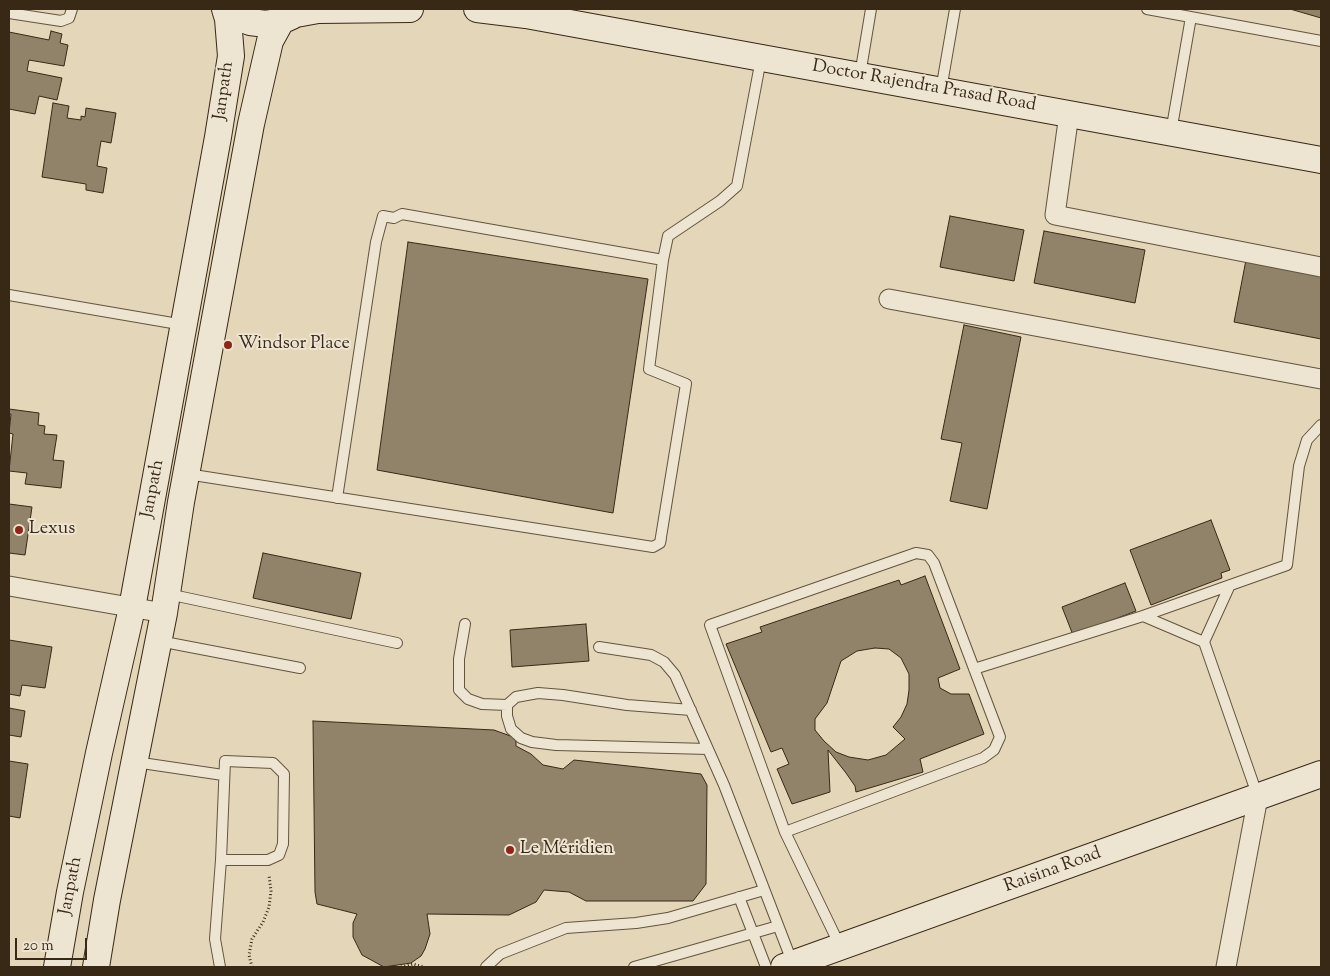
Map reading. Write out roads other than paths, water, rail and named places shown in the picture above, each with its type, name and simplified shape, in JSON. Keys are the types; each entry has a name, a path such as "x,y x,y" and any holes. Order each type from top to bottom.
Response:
{"main road":[{"path":"226,9 250,22 266,24 292,14 318,10 410,9"},
{"name":"Janpath","path":"57,967 87,809 132,608 185,326 231,56 226,9"},
{"name":"Doctor Rajendra Prasad Road","path":"477,9 527,12 761,58 1321,160"},
{"name":"Janpath","path":"96,967 107,900 166,603 186,474 251,124 270,41 292,14"},
{"name":"Raisina Road","path":"789,966 1321,774"}],"street":[{"path":"1070,114 1055,215 1321,266"},
{"path":"889,299 1321,378"},
{"path":"9,586 132,608 166,603"},
{"path":"1226,967 1258,796"}],"lane":[{"path":"9,13 61,21 69,18 72,9"},
{"path":"860,76 871,9"},
{"path":"941,90 955,9"},
{"path":"1147,9 1321,41"},
{"path":"1171,133 1191,17"},
{"path":"186,474 653,547 661,541 686,384 649,369 663,260 668,236 720,201 736,186 761,58"},
{"path":"337,498 376,242 383,216 394,218 402,214 663,260"},
{"path":"9,295 185,326"},
{"path":"974,669 1143,616 1287,565 1299,466 1307,440 1321,425"},
{"path":"785,832 983,758 994,750 1000,737 934,564 928,555 916,553 710,625 785,832 840,947"},
{"path":"1230,585 1204,642 1258,796"},
{"path":"166,603 397,643"},
{"path":"1143,616 1204,642"},
{"path":"465,624 459,659 459,690 468,700 482,704 507,706"},
{"path":"158,641 300,668"},
{"path":"599,647 651,655 664,662 675,675 724,785 778,926 789,966"},
{"path":"691,710 627,705 538,693 516,697 507,706 507,716 511,729 521,738 532,742 556,745 708,749"},
{"path":"220,967 215,938 221,860 225,761 274,763 284,774 283,844 279,855 268,860 221,860"},
{"path":"135,762 223,775"},
{"path":"486,967 500,954 566,928 636,923 668,918 764,890"},
{"path":"739,897 766,967"},
{"path":"634,967 778,926"}],"place":[{"name":"Windsor Place","path":"228,345"},
{"name":"Lexus","path":"19,530"},
{"name":"Le Méridien","path":"510,850"}]}
